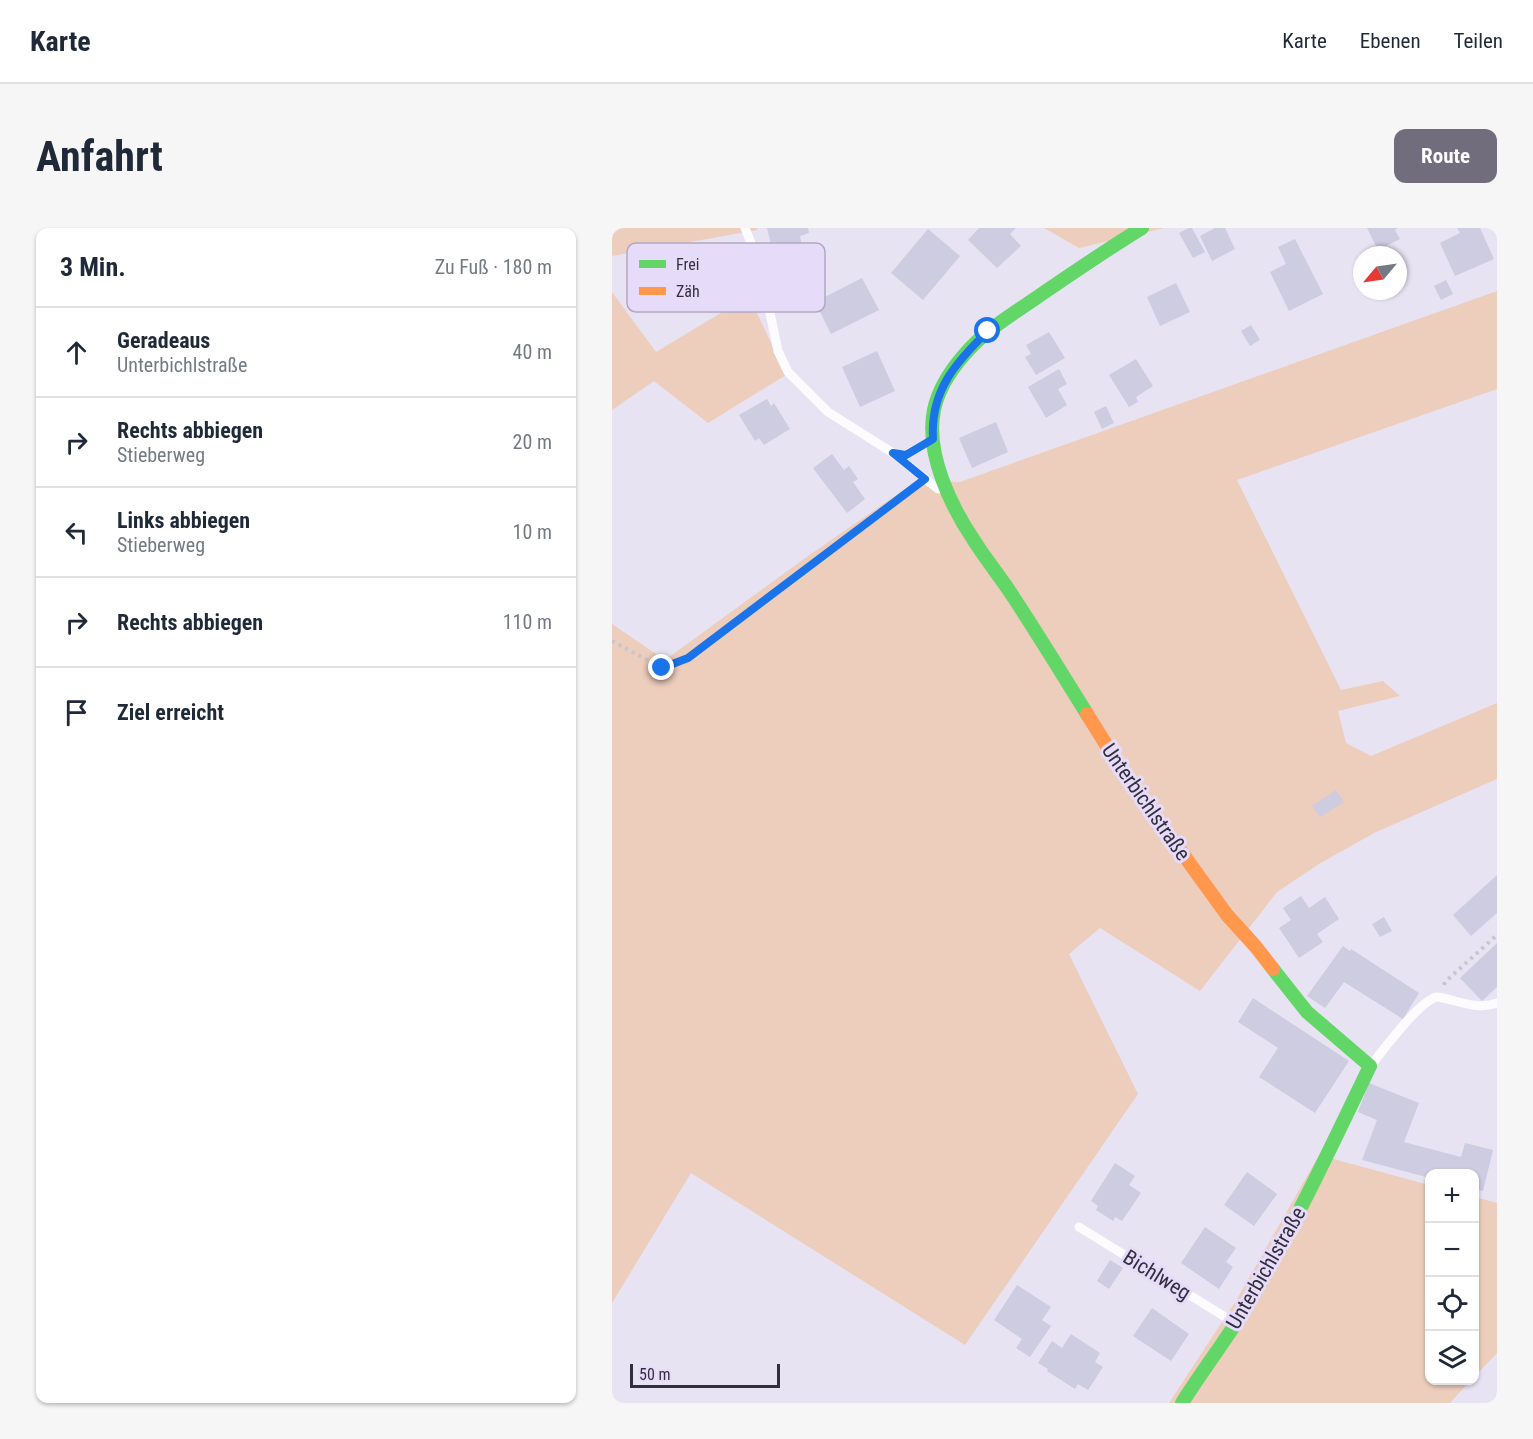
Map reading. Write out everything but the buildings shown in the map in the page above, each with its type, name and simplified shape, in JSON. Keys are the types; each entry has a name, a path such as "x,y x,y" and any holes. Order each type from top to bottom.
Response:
{"street":[{"name":"Unterbichlstraße","path":"1142,228 988,331 964,354 951,372 940,392 932,423 939,472 950,498 974,541 1014,597 1120,767 1227,915 1256,947 1307,1012 1370,1066 1308,1197 1255,1293 1182,1403"}],"lane":[{"path":"745,228 751,243"},
{"path":"770,312 778,351 788,372 828,412 893,453 950,498"},
{"path":"893,453 906,455 933,439"},
{"path":"1370,1066 1418,1010 1438,997 1466,1004 1489,1006 1497,1003"},
{"name":"Bichlweg","path":"1079,1227 1235,1323"}],"path":[{"path":"612,640 662,668 688,658 925,479"},
{"path":"1438,997 1446,982 1497,935"}],"shaded area":[{"path":"612,228 757,228 757,230 684,243 627,243 627,253 612,256"},
{"path":"1044,228 1164,228 1079,248"},
{"path":"1497,291 1497,389 1237,480 1341,690 1383,681 1400,696 1338,711 1346,743 1371,756 1497,703 1497,779 1374,833 1319,864 1277,892 1200,991 1100,928 1069,954 1138,1094 965,1345 691,1173 612,1303 612,624 665,660 808,556 918,480 960,482"},
{"path":"612,292 656,352 722,312 756,312 786,375 708,423 654,381 612,410"},
{"path":"1319,1155 1425,1184 1425,1385 1466,1385 1450,1403 1169,1403 1237,1299"},
{"path":"1479,1198 1497,1203 1497,1353 1479,1372"}],"traffic: fast":[{"path":"1087,714 957,513 942,479 933,444 932,427 934,410 942,388 964,355 980,338 1142,228"},
{"path":"1182,1403 1234,1326 1267,1271 1313,1184 1370,1066 1307,1012 1273,969"}],"traffic: slow":[{"path":"1087,714 1120,767 1227,915 1273,969"}],"route":[{"path":"662,668 688,658 925,479 893,453 906,455 933,439 934,409 940,392 964,354 988,331"}]}
